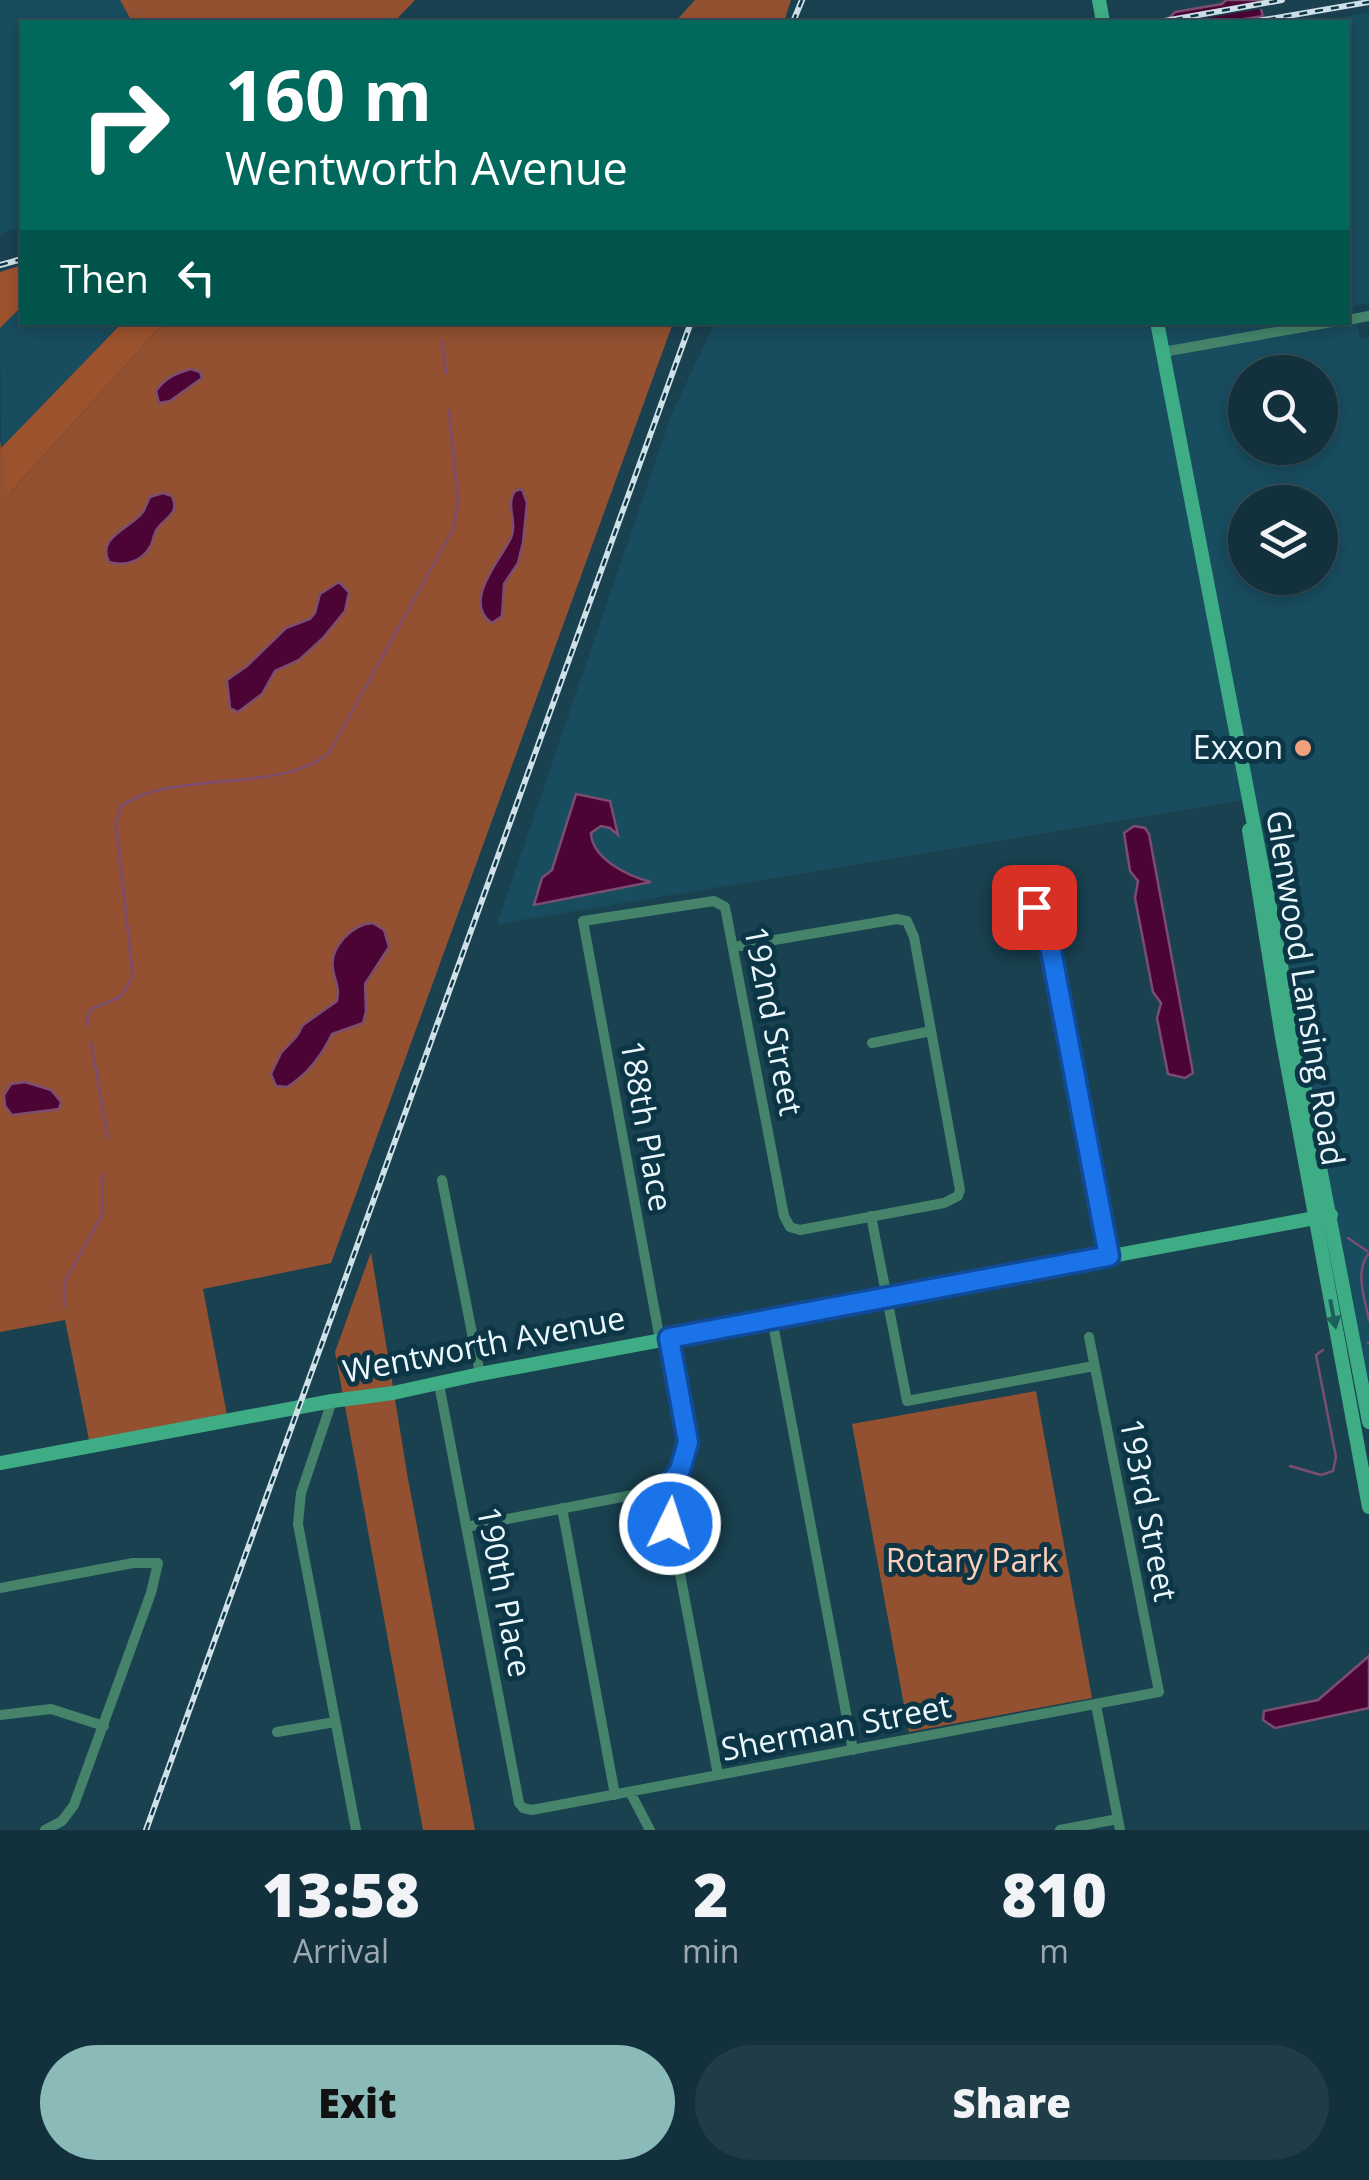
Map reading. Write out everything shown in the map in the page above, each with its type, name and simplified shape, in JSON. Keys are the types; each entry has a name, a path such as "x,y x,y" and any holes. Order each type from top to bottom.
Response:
{"main road":[{"path":"1158,325 1247,799"},
{"name":"Glenwood Lansing Road","path":"1247,799 1260,848 1369,1422"},
{"name":"Glenwood Lansing Road","path":"1247,799 1250,852 1369,1507"},
{"name":"Wentworth Avenue","path":"0,1463 1331,1215"}],"street":[{"path":"1163,352 1315,325"},
{"name":"192nd Street","path":"583,921 718,902 727,911 784,1216 790,1227 800,1230 871,1216"},
{"path":"1034,907 1045,919 1109,1256"},
{"path":"734,947 897,920 908,921 912,928 959,1181 958,1196 944,1203 871,1216 907,1401 1094,1366"},
{"name":"188th Place","path":"583,921 664,1339 688,1442 680,1470 664,1489"},
{"path":"872,1043 932,1031"},
{"path":"442,1180 480,1374"},
{"path":"772,1319 853,1750"},
{"name":"193rd Street","path":"1089,1337 1158,1692"},
{"name":"190th Place","path":"439,1384 523,1808"},
{"path":"332,1401 301,1493 298,1524 356,1830"},
{"path":"466,1527 664,1489 718,1775"},
{"path":"562,1508 616,1794"},
{"path":"0,1588 134,1563 158,1563 152,1593 74,1805 62,1820 45,1830"},
{"name":"Sherman Street","path":"523,1808 536,1810 1158,1692"},
{"path":"1060,1830 1119,1824 1096,1704"},
{"path":"0,1715 51,1709 104,1726"},
{"path":"277,1732 334,1722"},
{"path":"630,1792 650,1830"}],"shaded area":[{"path":"0,0 120,0 131,20 20,20 20,228 0,234"},
{"path":"1226,0 1263,0 1259,3 1263,16 1170,20 1175,12"},
{"path":"1369,12 1369,303 1354,306 1360,339 1369,338 1369,1403 1255,798 497,924 672,413 714,325 1350,325 1350,20 1328,20"},
{"path":"20,266 20,308 0,328 0,272"},
{"path":"20,308 20,325 120,325 1,448 0,328"},
{"path":"120,325 162,325 8,495 1,448"},
{"path":"191,369 200,372 202,378 170,401 159,403 159,386"},
{"path":"522,489 527,503 523,542 518,563 504,584 502,616 492,623 480,604 482,593 511,538 512,496"},
{"path":"163,493 172,496 174,507 156,531 148,551 133,561 109,562 106,553 111,540 143,512 150,497"},
{"path":"339,582 349,592 345,611 323,638 299,660 275,671 262,694 238,712 230,708 227,680 286,628 310,619 320,594"},
{"path":"576,794 610,801 618,835 601,826 591,833 593,842 613,865 651,882 534,905 542,878 552,870"},
{"path":"1134,826 1145,828 1149,834 1193,1073 1185,1078 1168,1074 1157,1018 1161,1003 1153,992 1135,898 1138,881 1130,871 1124,833"},
{"path":"373,923 384,930 389,947 365,984 363,1023 332,1034 319,1057 301,1076 287,1087 276,1086 271,1074 281,1053 303,1025 337,1001 333,961 338,945 357,928"},
{"path":"25,1082 51,1090 61,1102 59,1109 12,1115 5,1106 4,1095 11,1084"},
{"path":"1369,1656 1369,1708 1275,1728 1263,1720 1264,1711 1318,1700"}],"green space":[{"path":"120,0 415,0 396,20 131,20"},
{"path":"695,0 791,0 785,20 677,20"},
{"path":"162,325 672,325 331,1263 203,1289 227,1415 89,1440 65,1320 0,1332 0,441 9,494"},
{"path":"371,1252 408,1479 475,1830 423,1830 335,1352"},
{"name":"Rotary Park","path":"1036,1391 1092,1698 909,1732 852,1424"}],"pier":[{"path":"1268,0 1266,8 1194,20 1164,19"}],"waterway":[{"path":"442,340 446,373"},
{"path":"88,1026 91,1009 120,997 133,977 116,824 120,807 141,795 166,788 281,774 307,766 329,753 453,529 458,501 449,410"},
{"path":"91,1042 108,1138"},
{"path":"64,1307 64,1283 103,1213 102,1175"},
{"path":"1348,1238 1367,1251"},
{"path":"1369,1253 1361,1277 1369,1320"},
{"path":"1290,1466 1321,1475 1333,1471 1336,1457 1316,1355 1323,1350"}],"railway":[{"path":"794,20 802,0"},
{"path":"1170,20 1282,0"},
{"path":"1264,20 1369,2"},
{"path":"0,265 20,260"},
{"path":"146,1830 690,325"}],"place":[{"name":"Exxon","path":"1303,748"}],"route":[{"path":"670,1524 664,1489 680,1470 688,1442 669,1338 1109,1256 1045,919 1034,907"}]}
